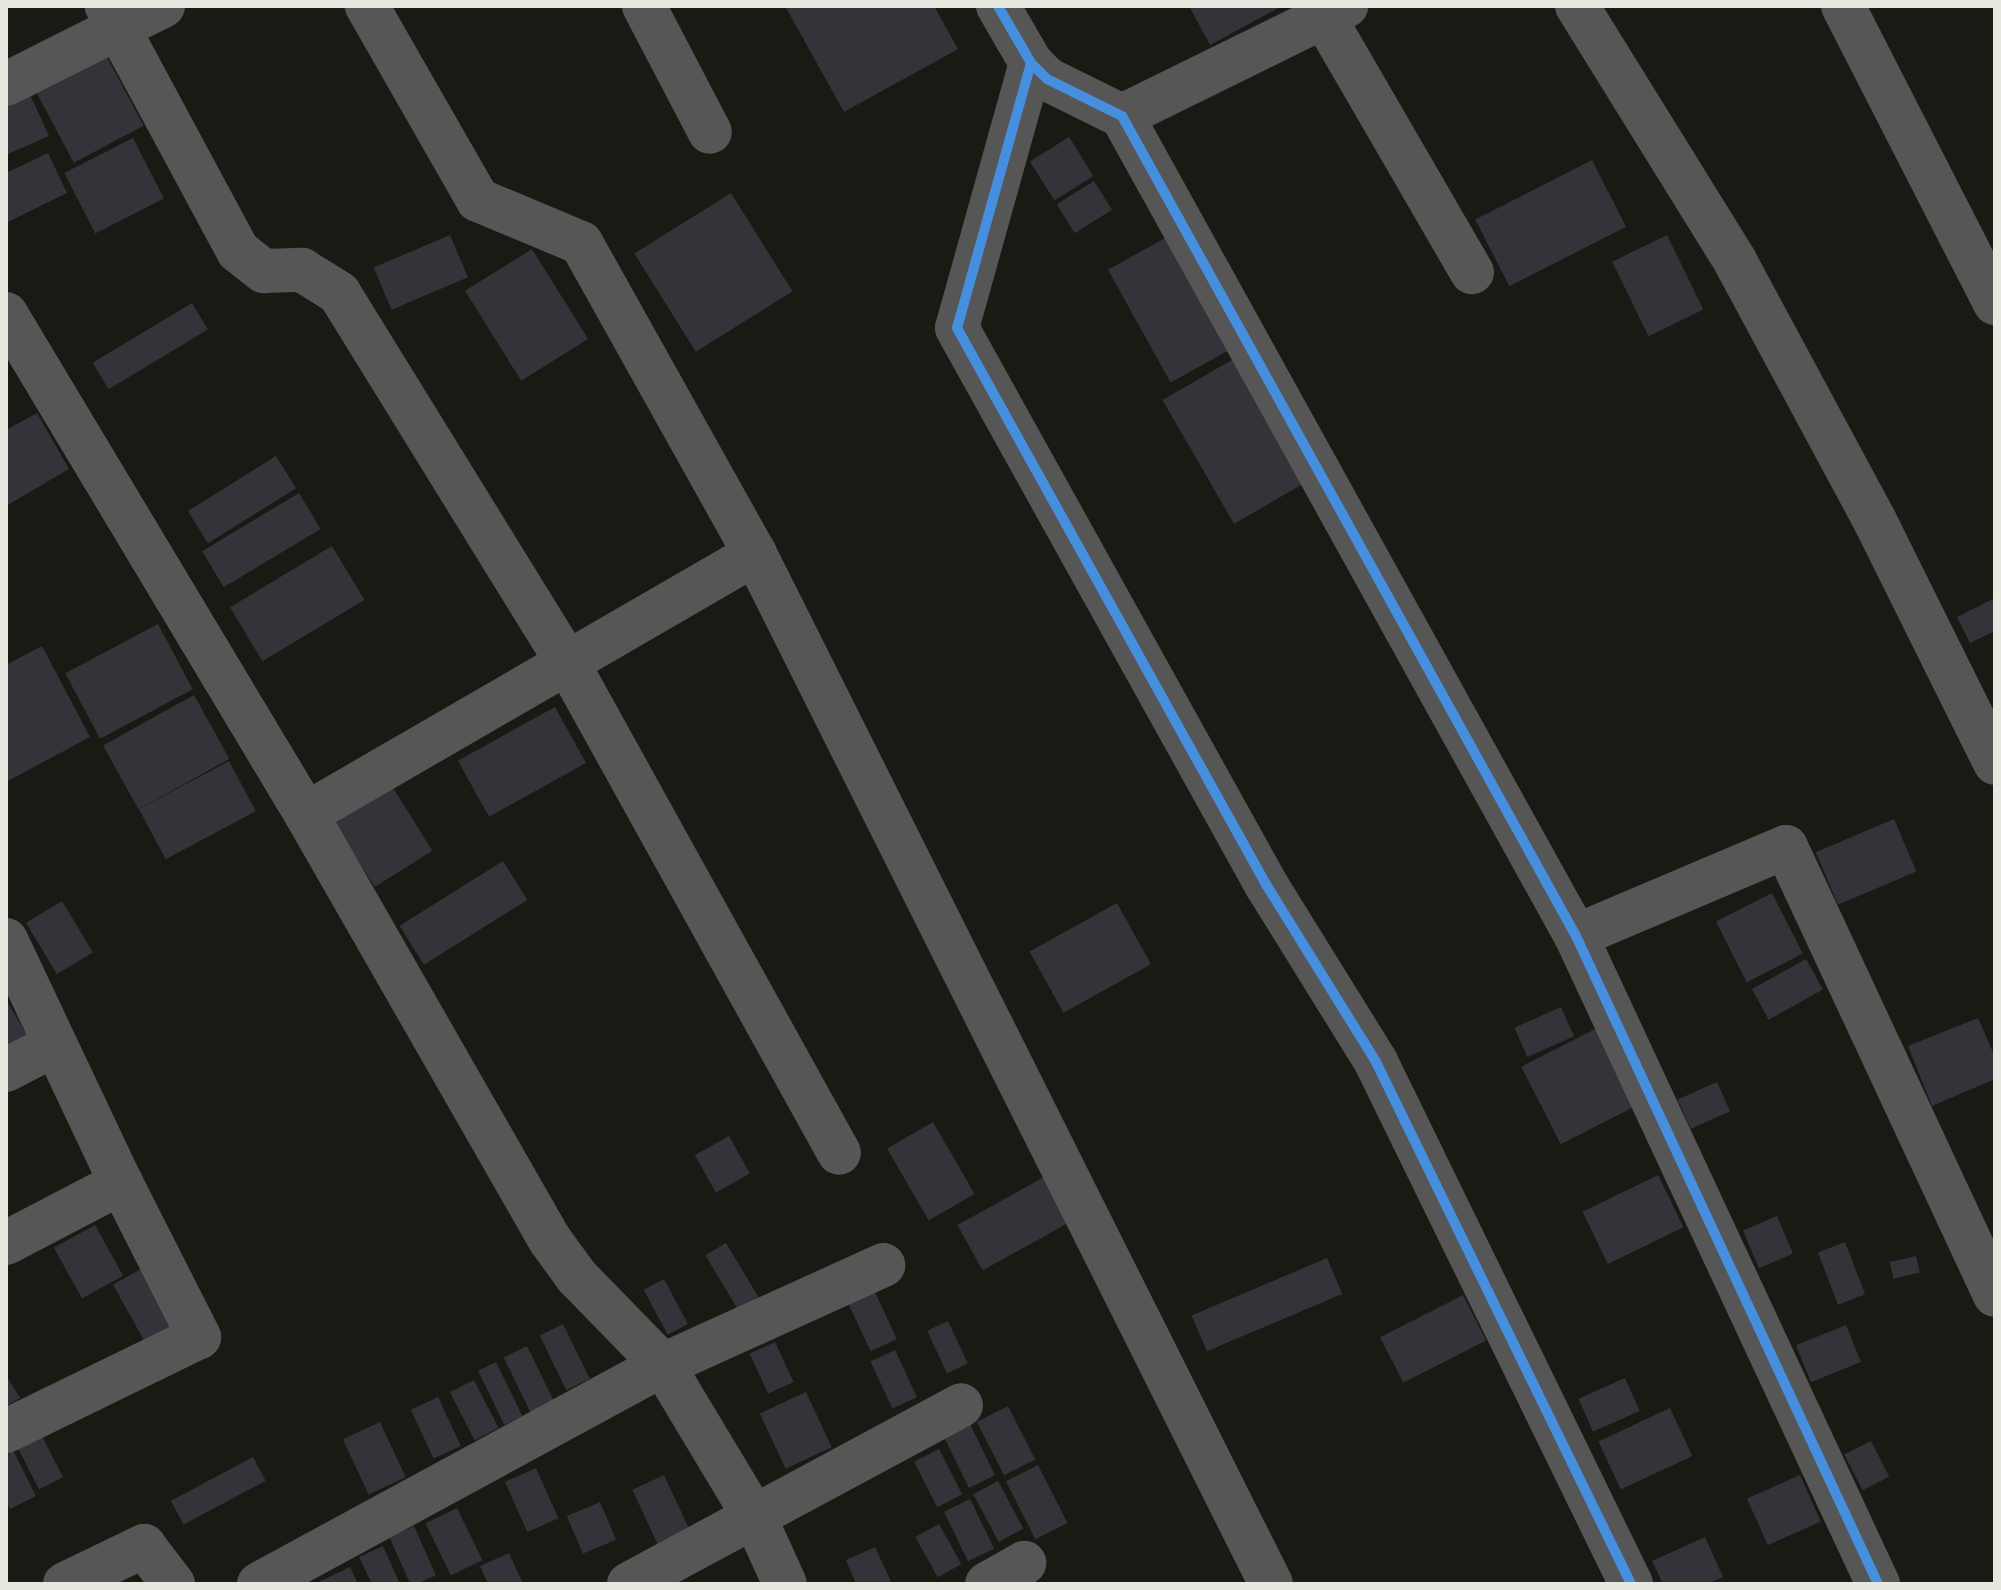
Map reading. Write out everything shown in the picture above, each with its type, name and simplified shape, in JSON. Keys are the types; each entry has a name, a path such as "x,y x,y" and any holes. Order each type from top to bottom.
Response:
{"street":[{"path":"6,84 112,17 163,6"},
{"path":"367,6 478,200 581,243 755,554 1271,1584"},
{"path":"644,6 710,132"},
{"path":"998,6 1031,63 1065,91 1122,116 1576,936 1878,1584"},
{"path":"1577,6 1735,261 1875,521 1995,763"},
{"path":"1843,6 1995,303"},
{"path":"1122,116 1335,11 1472,272"},
{"path":"112,17 238,251 264,271 302,270 339,293 567,662 839,1153"},
{"path":"1031,63 957,328 1267,886 1376,1062 1631,1584"},
{"path":"6,314 306,814 550,1240 577,1277 663,1365 755,1518 785,1584"},
{"path":"306,814 755,554"},
{"path":"1576,936 1786,847 1995,1295"},
{"path":"6,940 121,1183 199,1337 6,1431"},
{"path":"6,1070 54,1045"},
{"path":"6,1243 121,1183"},
{"path":"259,1584 663,1365 883,1265"},
{"path":"629,1584 961,1405"},
{"path":"65,1584 144,1546 173,1584"},
{"path":"987,1584 1024,1563"}],"building":[{"path":"785,6 934,6 958,49 844,112"},
{"path":"1189,6 1282,6 1210,45"},
{"path":"106,55 144,126 74,163 36,92"},
{"path":"29,92 49,136 6,155 6,102"},
{"path":"1069,137 1093,176 1054,200 1030,161"},
{"path":"133,138 164,199 95,234 64,173"},
{"path":"48,153 67,193 6,223 6,173"},
{"path":"1592,160 1626,227 1509,286 1475,219"},
{"path":"1094,181 1112,210 1075,233 1057,204"},
{"path":"731,193 792,291 696,352 634,253"},
{"path":"1178,231 1241,344 1171,383 1108,270"},
{"path":"450,235 468,277 392,310 374,267"},
{"path":"1667,235 1703,310 1649,336 1612,262"},
{"path":"532,249 588,339 521,381 465,291"},
{"path":"192,303 208,330 109,389 93,363"},
{"path":"1237,357 1308,481 1234,524 1163,400"},
{"path":"37,413 69,469 6,506 6,430"},
{"path":"276,456 296,488 208,543 188,511"},
{"path":"299,493 321,529 224,587 202,551"},
{"path":"332,546 364,600 262,661 230,607"},
{"path":"1995,598 1995,631 1970,643 1957,617"},
{"path":"158,624 193,689 100,739 65,673"},
{"path":"42,646 90,737 6,782 6,665"},
{"path":"194,695 229,759 138,809 103,745"},
{"path":"555,707 586,763 489,817 458,761"},
{"path":"229,761 256,811 166,859 139,809"},
{"path":"390,783 432,851 375,887 332,819"},
{"path":"1894,819 1916,871 1838,905 1816,852"},
{"path":"503,861 527,900 424,965 400,926"},
{"path":"1772,893 1803,954 1747,982 1716,922"},
{"path":"62,901 93,952 57,974 26,923"},
{"path":"1117,903 1151,964 1063,1013 1030,951"},
{"path":"1806,959 1823,990 1769,1020 1752,989"},
{"path":"6,999 32,1044 6,1059"},
{"path":"1561,1007 1574,1036 1527,1057 1514,1028"},
{"path":"1978,1018 1995,1057 1995,1079 1932,1106 1908,1046"},
{"path":"1605,1024 1644,1102 1561,1144 1521,1067"},
{"path":"1717,1082 1730,1111 1691,1129 1678,1099"},
{"path":"933,1122 975,1194 929,1220 887,1148"},
{"path":"729,1136 750,1174 716,1193 695,1155"},
{"path":"1658,1175 1683,1227 1608,1264 1583,1212"},
{"path":"1044,1177 1069,1222 983,1270 957,1225"},
{"path":"1777,1216 1793,1254 1759,1268 1743,1230"},
{"path":"95,1225 123,1276 82,1299 54,1248"},
{"path":"1845,1242 1865,1294 1838,1305 1818,1252"},
{"path":"726,1243 758,1297 738,1309 705,1255"},
{"path":"1916,1256 1920,1273 1894,1279 1890,1262"},
{"path":"1327,1258 1342,1294 1207,1351 1192,1315"},
{"path":"141,1269 175,1330 147,1346 113,1285"},
{"path":"664,1279 688,1324 668,1335 644,1290"},
{"path":"874,1290 897,1339 871,1351 848,1302"},
{"path":"1463,1295 1486,1340 1403,1383 1380,1337"},
{"path":"948,1321 968,1364 947,1373 927,1331"},
{"path":"563,1324 590,1379 566,1390 540,1335"},
{"path":"1846,1325 1861,1362 1811,1382 1796,1345"},
{"path":"775,1342 794,1382 768,1394 750,1354"},
{"path":"527,1346 554,1401 530,1412 504,1357"},
{"path":"895,1350 917,1397 893,1409 871,1361"},
{"path":"496,1362 522,1416 504,1425 478,1371"},
{"path":"6,1375 20,1398 6,1406"},
{"path":"1625,1378 1640,1411 1593,1432 1578,1399"},
{"path":"474,1380 499,1428 474,1440 450,1392"},
{"path":"806,1392 832,1447 786,1469 760,1414"},
{"path":"438,1397 461,1446 434,1459 411,1410"},
{"path":"1008,1406 1035,1459 1004,1475 977,1422"},
{"path":"1670,1408 1692,1456 1621,1489 1598,1441"},
{"path":"380,1422 406,1477 369,1495 343,1439"},
{"path":"970,1424 995,1475 969,1488 944,1437"},
{"path":"39,1430 63,1477 39,1489 15,1442"},
{"path":"1871,1441 1889,1477 1862,1490 1844,1455"},
{"path":"9,1442 36,1496 10,1509 6,1502"},
{"path":"939,1449 962,1494 937,1507 914,1462"},
{"path":"253,1457 266,1481 184,1525 171,1501"},
{"path":"1038,1465 1068,1523 1035,1539 1006,1481"},
{"path":"536,1468 558,1518 527,1532 505,1482"},
{"path":"664,1475 691,1532 659,1547 632,1490"},
{"path":"1800,1475 1821,1522 1768,1545 1747,1499"},
{"path":"998,1481 1023,1529 999,1542 973,1494"},
{"path":"970,1499 994,1548 968,1561 944,1512"},
{"path":"600,1502 616,1540 583,1554 567,1516"},
{"path":"457,1508 482,1560 451,1575 426,1523"},
{"path":"939,1524 961,1564 938,1577 915,1537"},
{"path":"414,1526 436,1575 410,1584 389,1537"},
{"path":"1705,1537 1723,1577 1707,1584 1663,1584 1652,1561"},
{"path":"383,1546 400,1584 372,1584 359,1557"},
{"path":"875,1547 892,1584 856,1584 846,1560"},
{"path":"509,1553 523,1584 488,1584 480,1566"},
{"path":"350,1567 358,1584 320,1584 319,1582"}],"cycle path":[{"path":"998,6 1031,63 1047,79 1122,116 1576,936 1878,1584"},
{"path":"1031,63 957,328 1267,886 1376,1062 1631,1584"}]}
